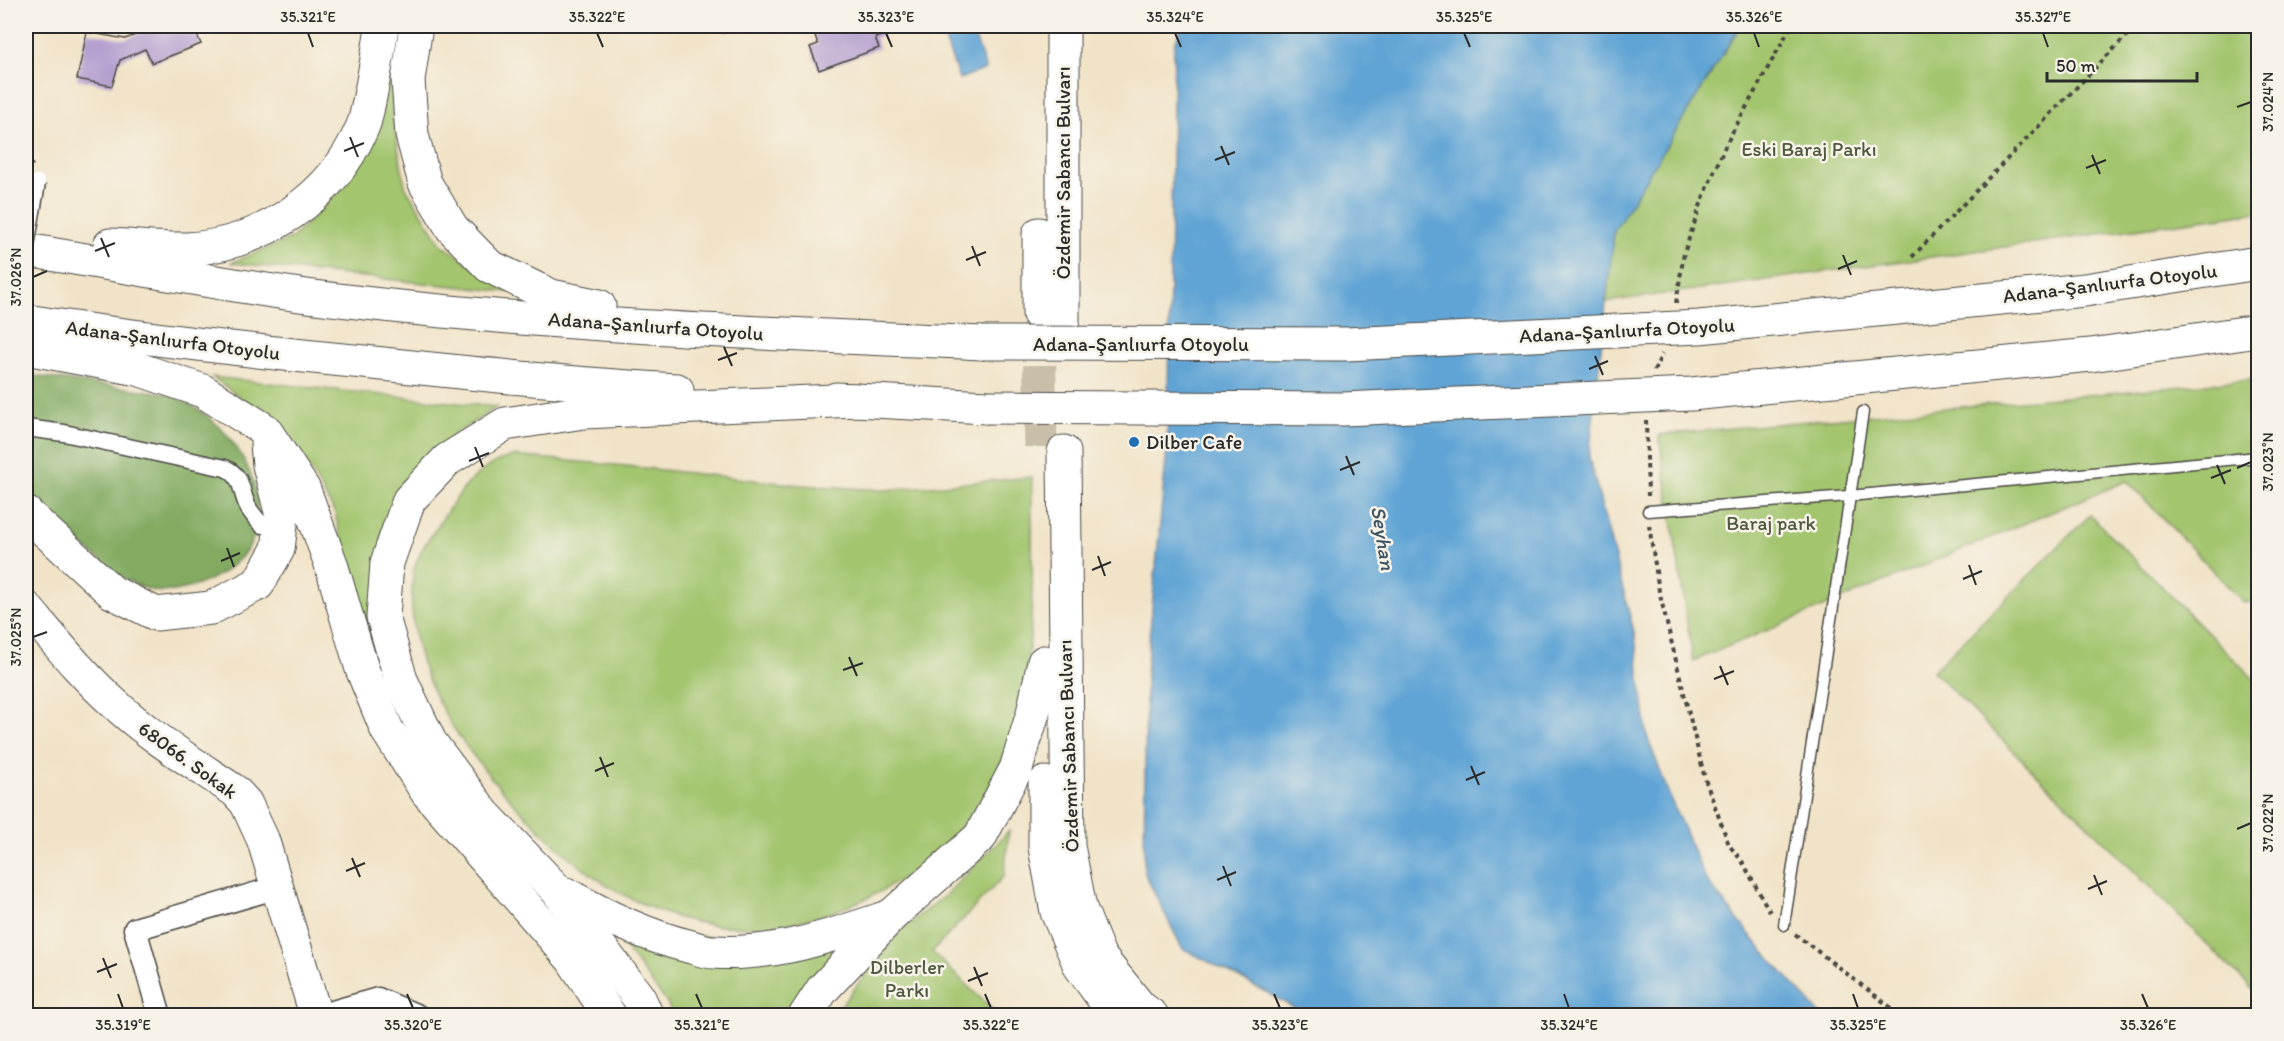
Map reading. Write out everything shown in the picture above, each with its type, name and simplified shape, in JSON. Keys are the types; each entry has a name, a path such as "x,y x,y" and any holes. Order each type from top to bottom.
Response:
{"main road":[{"path":"26,240 188,249 232,241 272,227 305,203 339,169 363,128 376,69 382,26"},
{"path":"416,26 408,80 412,135 425,183 452,228 489,266 551,296 646,316 802,335"},
{"name":"Özdemir Sabancı Bulvarı","path":"1040,26 1051,317 1063,26"},
{"name":"Adana-Şanlıurfa Otoyolu","path":"26,248 306,296 489,315 802,335 982,343 1346,345 1699,327 2085,290 2259,263"},
{"name":"Adana-Şanlıurfa Otoyolu","path":"26,321 148,338 498,376 658,389 986,406 1343,409 1691,394 2091,355 2259,331"},
{"path":"26,348 138,369 203,391 265,430 304,490 331,564 362,669 387,730 427,792 572,959 610,1016"},
{"path":"647,1016 639,998 555,889 484,814 430,742 400,680 383,617 387,563 409,500 447,460 505,424 584,412 856,400"},
{"path":"26,513 112,592 156,614 211,608 258,584 278,549 282,516 269,465 265,430"},
{"name":"Özdemir Sabancı Bulvarı","path":"1116,1016 1080,966 1057,912 1045,848 1044,662 1052,453 1068,846 1080,908 1100,957 1140,1007 1152,1016"},
{"name":"68066. Sokak","path":"27,612 114,704 147,731 235,792 246,803 263,840 317,1016"},
{"path":"805,1016 822,990 892,915 980,837 1016,769 1033,713 1044,662"},
{"path":"555,889 607,917 658,938 712,952 754,952 820,940 892,915"}],"street":[{"path":"26,248 38,183"},
{"path":"26,428 225,468 234,472 238,478 249,509 262,525"},
{"path":"160,1016 135,929 278,887"},
{"path":"317,1016 378,999 418,1016"}],"lane":[{"path":"1784,925 1863,412"},
{"path":"1648,511 1849,496 2259,457"}],"path":[{"path":"1674,312 1684,253 1703,198 1726,144 1791,26"},
{"path":"1912,257 2136,26"},
{"path":"1652,376 1664,350"},
{"path":"1647,414 1648,511 1659,591 1705,779 1729,845 1742,861 1769,913 1902,1016"}],"green space":[{"path":"390,26 401,26 392,113 405,186 441,244 510,292 231,263 292,238 343,187"},
{"name":"Eski Baraj Parkı","path":"1740,26 2258,26 2258,212 1606,302 1614,231"},
{"path":"26,375 165,393 204,413 235,445 254,485 257,507 256,529 251,543 242,555 231,567 201,584 170,591 144,588 112,571 26,494"},
{"path":"212,377 497,407 455,434 419,469 382,531 386,677 519,870 623,997 633,1015 622,1015 399,733 350,580 335,513 309,467 263,413"},
{"name":"Baraj park","path":"2258,379 2258,601 2244,603 2127,481 1693,661 1659,435"},
{"path":"514,456 800,485 884,490 1032,477 1032,608 1026,674 1020,706 1011,737 990,786 961,828 925,863 879,892 836,911 813,918 767,926 719,926 666,914 609,886 570,858 509,798 467,747 448,719 433,690 421,660 414,629 413,576 418,557 424,546 461,492 479,473 501,460"},
{"path":"2090,515 2258,683 2258,995 1933,671"},
{"name":"Dilberler Parkı","path":"1009,831 1004,876 932,952 998,1015 833,1016 900,930 946,895"},
{"path":"612,931 856,945 795,1015 672,1015 668,1004"}],"water":[{"path":"971,26 986,69 959,79 941,28"},
{"name":"Seyhan","path":"1182,26 1740,26 1614,231 1589,457 1635,636 1647,736 1671,800 1706,880 1759,946 1821,1015 1306,1015 1182,948 1144,872 1146,673 1167,449 1174,45"}],"building":[{"path":"160,26 193,26 201,44 152,63 145,49 120,60 112,86 77,79 87,32 125,39"},
{"path":"826,26 904,27 875,38 879,48 819,70 810,47 818,44 813,30"}],"tunnel":[{"path":"1039,316 1041,453"}],"place":[{"name":"Dilber Cafe","path":"1134,442"}]}
